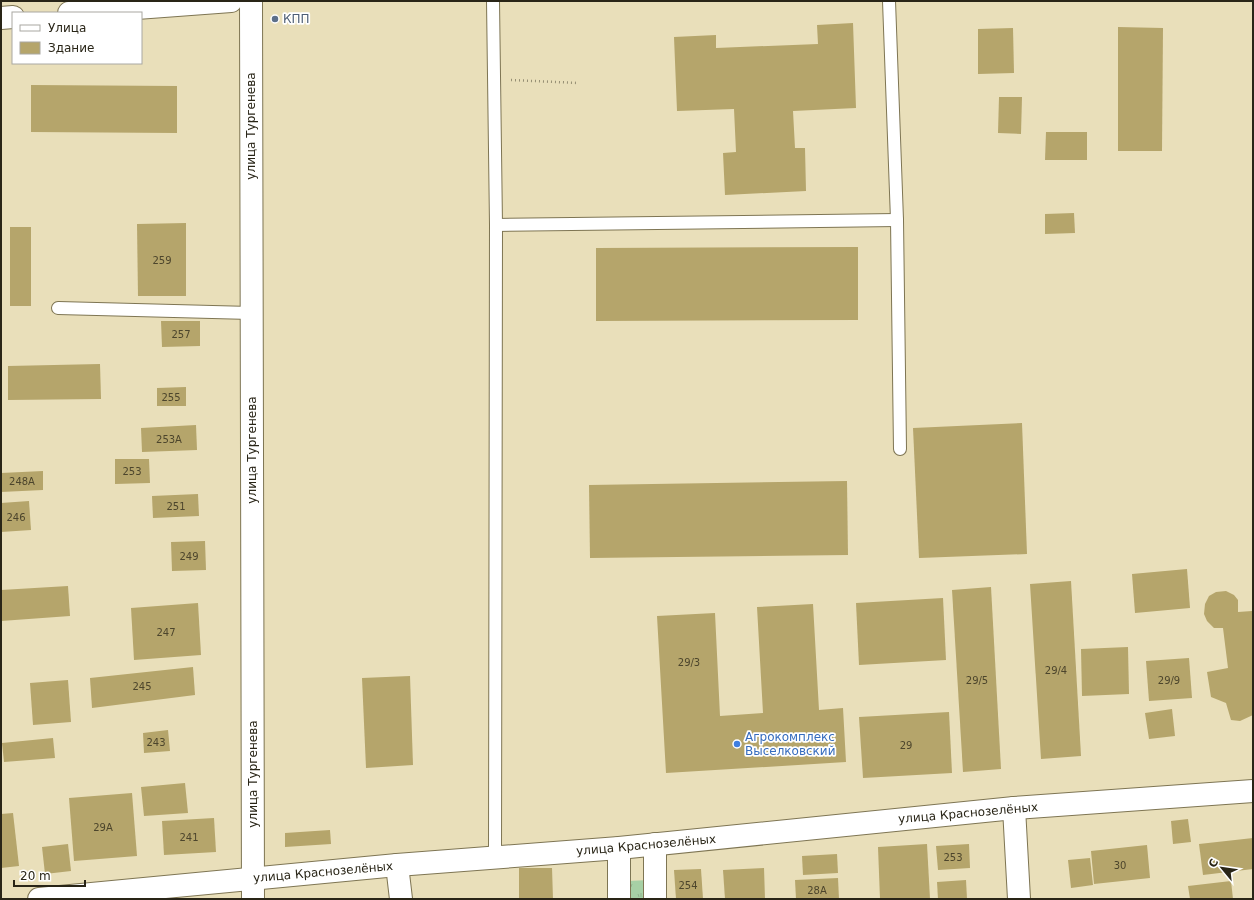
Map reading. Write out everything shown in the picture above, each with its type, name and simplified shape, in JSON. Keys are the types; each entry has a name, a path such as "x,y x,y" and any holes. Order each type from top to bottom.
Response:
{"street":[{"path":"82,12 231,1"},
{"name":"улица Тургенева","path":"251,1 253,888"},
{"path":"1,18 12,17"},
{"name":"улица Краснозелёных","path":"39,899 253,888 397,865 619,848 1014,808 1253,791"},
{"path":"1014,808 1018,899"},
{"path":"655,844 655,899"},
{"path":"619,848 619,899"},
{"path":"397,865 401,899"}],"lane":[{"path":"493,1 496,225 495,857"},
{"path":"888,1 897,220 900,449"},
{"path":"496,225 897,220"},
{"path":"58,308 251,313"}],"path":[{"path":"495,79 578,83"}],"green space":[{"path":"649,880 649,899 628,899 628,881"}],"building":[{"path":"853,23 856,108 793,111 795,148 805,148 806,191 725,195 723,153 736,152 734,109 677,111 674,37 716,35 716,48 818,44 817,25"},
{"path":"1118,27 1163,28 1162,151 1118,151"},
{"path":"1013,28 1014,73 978,74 978,29"},
{"path":"31,85 177,86 177,133 31,132"},
{"path":"999,97 1022,97 1021,134 998,133"},
{"path":"1046,132 1087,132 1087,160 1045,160"},
{"path":"1074,213 1075,233 1045,234 1045,214"},
{"path":"186,223 186,296 138,296 137,224"},
{"path":"10,227 31,227 31,306 10,306"},
{"path":"858,247 858,320 596,321 596,248"},
{"path":"161,321 200,321 200,346 162,347"},
{"path":"100,364 101,399 8,400 8,366"},
{"path":"186,387 186,406 157,406 157,388"},
{"path":"1022,423 1027,554 919,558 913,428"},
{"path":"196,425 197,450 142,452 141,428"},
{"path":"115,459 149,459 150,483 115,484"},
{"path":"43,471 43,490 1,492 1,473"},
{"path":"847,481 848,555 590,558 589,485"},
{"path":"198,494 199,516 153,518 152,496"},
{"path":"29,501 31,530 1,532 1,503"},
{"path":"205,541 206,570 172,571 171,542"},
{"path":"1187,569 1190,608 1135,613 1132,574"},
{"path":"1071,581 1081,756 1041,759 1030,584"},
{"path":"68,586 70,616 1,621 1,590"},
{"path":"991,587 1001,769 963,772 952,590"},
{"path":"1226,591 1234,595 1238,600 1238,612 1252,611 1253,715 1240,721 1231,720 1226,703 1211,697 1207,672 1228,668 1223,628 1214,628 1207,621 1204,614 1205,604 1209,596 1216,592"},
{"path":"943,598 946,660 859,665 856,603"},
{"path":"198,603 201,655 134,660 131,608"},
{"path":"813,604 819,710 843,708 846,762 666,773 657,616 715,613 720,716 763,713 757,607"},
{"path":"1128,647 1129,694 1082,696 1081,649"},
{"path":"1189,658 1192,698 1149,701 1146,661"},
{"path":"193,667 195,695 92,708 90,678"},
{"path":"410,676 413,765 366,768 362,678"},
{"path":"68,680 71,722 33,725 30,683"},
{"path":"1172,709 1175,736 1149,739 1145,713"},
{"path":"949,712 952,773 863,778 859,717"},
{"path":"168,730 170,751 144,753 143,733"},
{"path":"53,738 55,758 4,762 2,743"},
{"path":"185,783 188,813 144,816 141,787"},
{"path":"132,793 137,856 74,861 69,798"},
{"path":"13,813 19,866 1,868 1,814"},
{"path":"214,818 216,852 164,855 162,821"},
{"path":"1188,819 1191,842 1173,844 1171,821"},
{"path":"330,830 331,844 285,847 285,833"},
{"path":"1253,838 1253,869 1203,875 1199,844"},
{"path":"68,844 71,871 45,874 42,847"},
{"path":"927,844 930,899 880,899 878,847"},
{"path":"969,844 970,868 938,870 936,846"},
{"path":"1147,845 1150,878 1094,884 1091,851"},
{"path":"837,854 838,873 803,875 802,856"},
{"path":"1090,858 1093,885 1071,888 1068,860"},
{"path":"519,868 552,868 553,899 519,899"},
{"path":"764,868 765,899 725,899 723,870"},
{"path":"701,869 703,899 676,899 674,870"},
{"path":"838,878 839,899 796,899 795,880"},
{"path":"966,880 967,899 938,899 937,882"},
{"path":"1231,881 1233,899 1190,899 1188,886"}],"place":[{"name":"КПП","path":"275,19"},
{"name":"Агрокомплекс Выселковский","path":"737,744"}]}
